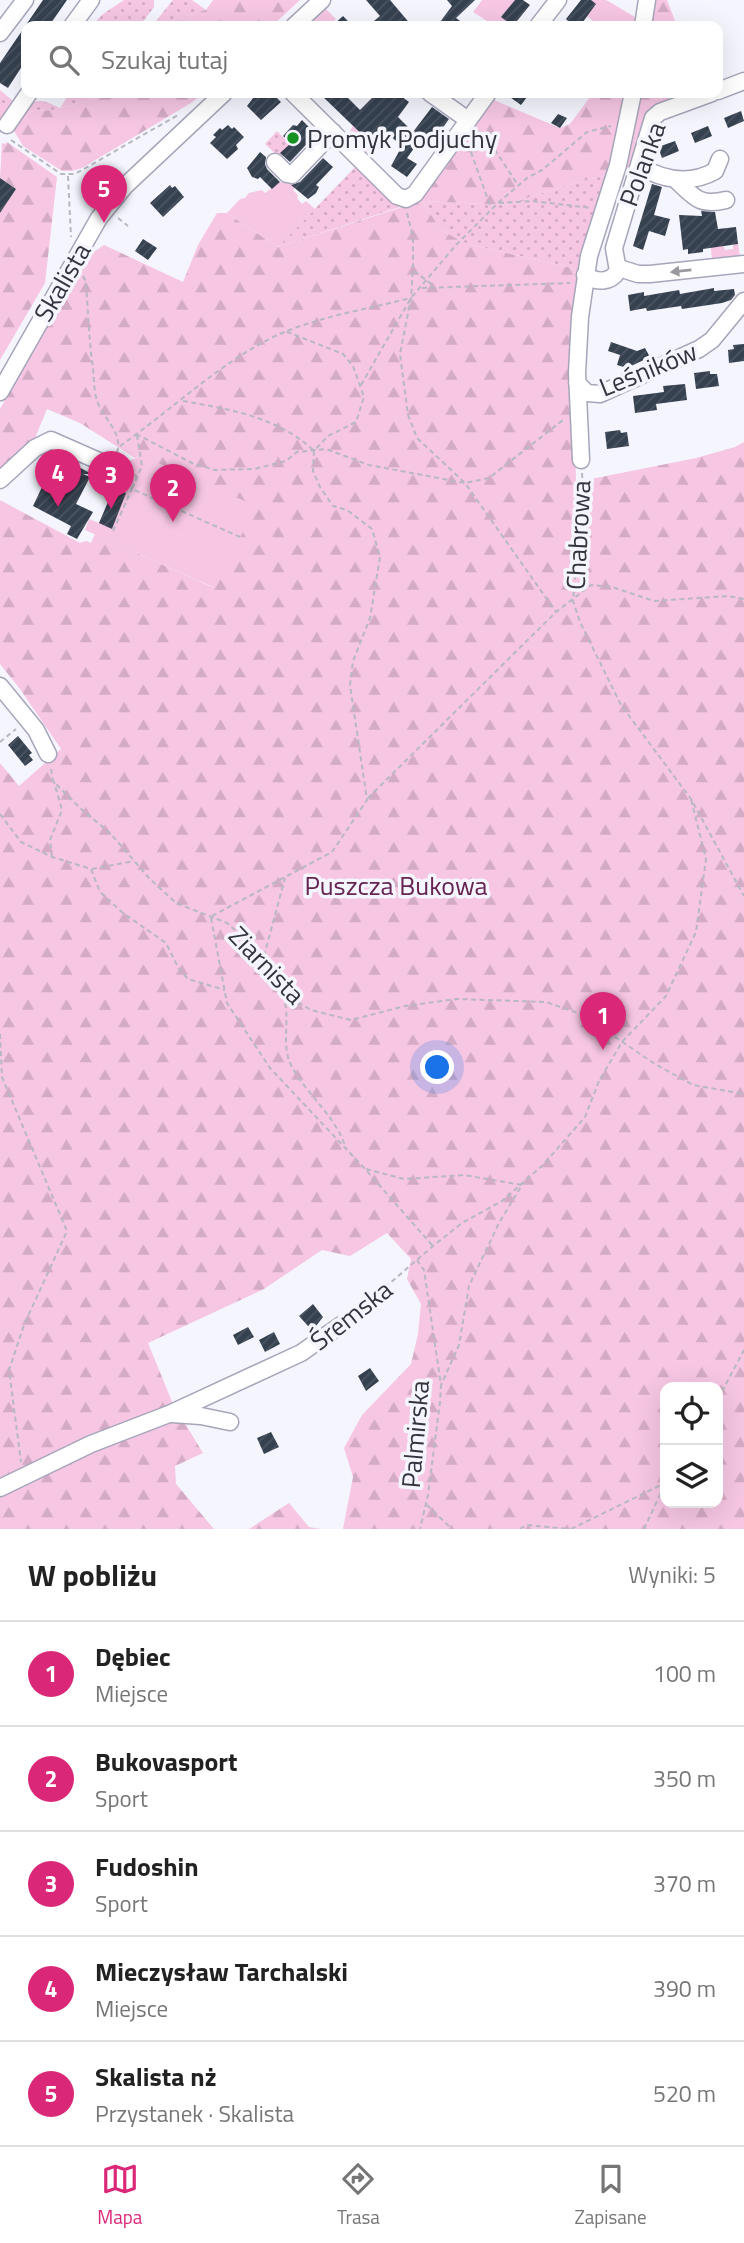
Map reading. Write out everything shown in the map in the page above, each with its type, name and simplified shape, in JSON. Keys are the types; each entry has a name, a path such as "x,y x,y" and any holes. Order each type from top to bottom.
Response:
{"street":[{"path":"0,33 24,0"},
{"path":"76,21 91,0"},
{"path":"300,21 321,0"},
{"path":"542,21 558,0"},
{"path":"644,21 647,0"},
{"path":"723,89 744,81"},
{"path":"7,131 26,98"},
{"name":"Skalista","path":"0,392 99,218 125,186 219,98"},
{"path":"298,98 397,196 407,199 415,194 484,98"},
{"path":"436,98 466,123"},
{"name":"Chabrowa","path":"581,460 578,383 580,317 585,278 589,256 605,210 632,98"},
{"name":"Polanka","path":"619,268 614,248 653,118 660,112 698,98"},
{"path":"275,162 287,174 292,175 333,132"},
{"path":"639,166 661,177 693,179 712,173 720,159"},
{"path":"675,179 701,201 715,203 726,200"},
{"path":"585,278 605,281 615,275 619,268 638,274 650,274 744,264"},
{"name":"Leśników","path":"578,383 587,393 600,394 699,349 712,340 744,301"},
{"path":"0,480 43,443 51,440 113,459"},
{"path":"0,685 44,742 48,754"},
{"name":"Śremska","path":"0,1488 118,1432 169,1414 301,1353 341,1325"},
{"path":"169,1414 201,1416 230,1422"}],"path":[{"path":"7,131 57,171 68,175 81,171 175,117"},
{"path":"360,386 411,298 491,209 587,132 628,122"},
{"path":"466,123 491,209"},
{"path":"485,135 518,185"},
{"path":"68,175 71,240"},
{"path":"407,199 413,237 413,271 411,298 400,354 408,415 417,438 465,483 556,612"},
{"path":"498,203 532,201 605,210"},
{"path":"111,214 128,226"},
{"path":"77,271 86,282 88,332 97,400 118,436 120,446"},
{"path":"413,271 437,288"},
{"path":"419,288 554,285 585,278"},
{"path":"113,459 120,446 256,346 285,331 336,314 370,309 411,298"},
{"path":"285,331 343,354 353,366 364,397 356,422 328,436 314,451 313,471 333,506 346,510 372,528 380,557 370,618 353,661 350,685 367,800"},
{"path":"181,401 225,408 270,422 302,439 314,451"},
{"path":"136,434 192,463 215,470 254,470 286,461 297,453 326,449 369,465 465,483 489,478 561,421 578,416"},
{"path":"114,530 143,463 139,457 136,434"},
{"name":"Chabrowa","path":"581,460 584,510 573,601 580,622 621,705 691,799 744,896"},
{"path":"126,487 123,476 127,471 135,472 137,481"},
{"path":"117,483 240,537"},
{"path":"433,1246 270,1068 227,1003 211,917 332,852 367,800 556,612 591,585 612,587 654,601 728,596 744,599"},
{"path":"0,742 28,720"},
{"path":"48,754 62,810 50,840 52,857"},
{"name":"Ziarnista","path":"53,781 110,833 176,903 227,923 264,956 280,986 311,1010 351,1020 405,1006 457,999 546,1002 581,1014 655,1065 693,1086 744,1094"},
{"name":"Śremska","path":"341,1325 462,1223 502,1201 543,1165 585,1117 599,1081 622,1042 666,996 696,932 706,859 691,799"},
{"path":"0,814 21,842 52,857 91,869 134,861"},
{"path":"91,869 100,892 123,913 166,943 179,970 188,979 225,990"},
{"path":"264,956 286,877"},
{"path":"280,986 286,1007 286,1053 291,1066 341,1131 346,1150"},
{"path":"0,1034 2,1077 67,1231 24,1325 9,1370 23,1477"},
{"path":"365,1169 404,1179 464,1175 522,1185 499,1223 469,1286 459,1345 441,1385"},
{"name":"Palmirska","path":"417,1260 424,1269 441,1385 426,1505 420,1529"},
{"path":"723,1390 744,1350"},
{"path":"520,1529 526,1525 571,1529 660,1485"},
{"path":"644,1529 660,1494"},
{"path":"426,1505 452,1529"}],"green space":[{"path":"124,0 154,0 154,7 144,21 96,21"},
{"path":"173,0 192,0 206,10 186,16 181,21 156,21"},
{"path":"213,0 300,0 277,21 181,21 186,16 206,10"},
{"path":"482,0 515,0 502,17 506,21 487,21 473,12"},
{"path":"591,0 606,0 635,17 634,21 593,21 585,15 596,5"},
{"path":"649,0 667,0 675,21 634,21"},
{"path":"326,9 336,19 334,21 313,21"},
{"path":"0,90 13,101 2,120 0,118"},
{"path":"66,98 97,98 53,110 32,111 13,129 27,108 36,101 60,108"},
{"path":"97,98 198,98 82,168 72,171 62,171 23,146 13,129 32,111 53,110"},
{"name":"Puszcza Bukowa","path":"589,98 675,98 650,108 629,169 505,205 422,201 441,230 467,244 581,270 574,389 576,482 696,458 744,442 744,1529 343,1529 353,1477 344,1448 362,1415 411,1364 418,1334 421,1304 407,1279 411,1259 387,1233 350,1256 322,1250 264,1289 148,1343 173,1404 203,1453 175,1466 176,1484 214,1529 0,1529 0,763 19,786 61,749 0,664 0,500 80,543 91,543 95,534 214,588 142,456 135,458 80,423 47,409 33,443 0,469 0,409 86,257 104,245 183,282 198,245 217,213 227,213 278,247 421,201 494,100 560,128 570,124"},
{"path":"353,126 373,145 365,154 347,137"},
{"path":"277,131 292,146 280,158 265,144"},
{"path":"7,142 57,177 45,283 0,360 0,213 16,189 0,178 2,143"},
{"path":"358,164 400,207 278,247"},
{"path":"614,173 581,270 467,244 441,230 422,201 505,205"},
{"path":"280,182 296,187 293,190 302,204 306,201 315,209 278,247 227,213 249,193 262,190 265,193"},
{"path":"717,223 725,250 733,249 733,245 738,244 740,256 712,259 708,224"},
{"path":"47,446 66,451 49,487 39,482 47,465 36,450"},
{"path":"142,456 256,506 215,588 85,530 89,519 99,523 128,461"},
{"path":"289,1503 309,1527 321,1529 249,1529"}],"building":[{"path":"43,0 67,0 52,21 29,21"},
{"path":"366,0 390,0 408,21 374,21 380,16"},
{"path":"447,0 475,0 456,18 460,21 441,21 452,6"},
{"path":"515,0 523,0 530,5 517,21 506,21 501,17"},
{"path":"581,0 591,0 596,4 584,21 566,19"},
{"path":"21,32 21,68 8,88 0,83 0,63"},
{"path":"253,98 277,98 281,102 261,120 247,106"},
{"path":"324,98 348,98 360,110 372,98 404,98 409,102 398,117 413,132 432,107 449,119 429,147 420,140 407,158 417,164 407,177 391,166 402,146 389,135 376,148"},
{"path":"511,98 526,98 521,105"},
{"path":"741,111 744,121 728,128 724,118"},
{"path":"558,114 567,118 560,128 551,123"},
{"path":"302,120 316,134 290,162 280,153 291,143 283,136"},
{"path":"228,125 244,137 236,145 238,149 227,159 210,143 220,128 222,130"},
{"path":"708,126 712,136 695,143 691,133"},
{"path":"675,141 679,151 662,158 658,147"},
{"path":"260,152 266,157 267,169 280,182 272,189 260,177 252,177 247,168"},
{"path":"323,158 333,167 316,185 319,187 316,193 308,199 291,185 300,182"},
{"path":"0,178 16,189 0,213"},
{"path":"652,184 662,187 654,215 670,219 665,236 649,231 643,250 633,246"},
{"path":"170,185 172,188 175,186 184,197 163,217 150,203"},
{"path":"701,211 715,212 718,229 736,227 738,244 688,254 688,249 683,250 679,215 702,216"},
{"path":"143,239 157,248 148,260 135,251"},
{"path":"714,288 714,291 734,289 735,295 731,300 722,303 682,309 681,306 630,311 628,295 644,292 644,296 679,290 680,294"},
{"path":"611,342 637,351 645,348 650,357 627,368 617,365 620,355 608,351"},
{"path":"744,344 744,361 729,363 728,350 734,349 733,345"},
{"path":"710,371 710,374 717,374 719,386 696,389 694,373"},
{"path":"685,384 687,400 656,404 657,410 635,413 633,396 664,392 663,386"},
{"path":"620,430 621,433 627,432 629,446 607,449 605,432"},
{"path":"67,461 92,474 83,474 90,477 76,504 93,512 77,539 67,534 71,526 33,506 43,485 53,490"},
{"path":"114,488 126,493 112,529 99,523"},
{"path":"18,736 32,753 29,755 33,760 25,766 8,745"},
{"path":"313,1304 323,1317 316,1326 308,1326 299,1316"},
{"path":"248,1327 254,1337 238,1345 233,1335"},
{"path":"274,1332 280,1344 265,1352 259,1340"},
{"path":"370,1368 379,1381 366,1391 358,1376"},
{"path":"271,1432 279,1447 264,1454 257,1438"}],"place":[{"name":"Promyk Podjuchy","path":"293,138"},
{"name":"Skalista nż","path":"104,223"},
{"name":"Mieczysław Tarchalski","path":"58,507"},
{"name":"Fudoshin","path":"111,509"},
{"name":"Bukovasport","path":"173,522"},
{"name":"Dębiec","path":"603,1050"}]}
